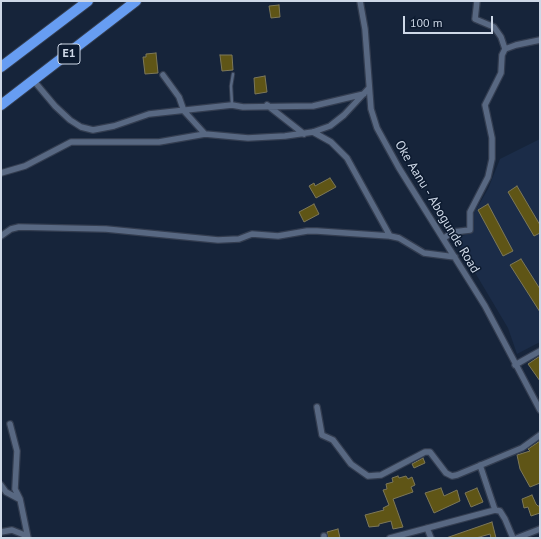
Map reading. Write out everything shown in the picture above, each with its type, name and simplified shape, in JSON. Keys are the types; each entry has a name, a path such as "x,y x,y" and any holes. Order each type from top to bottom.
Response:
{"highway":[{"name":"E1","path":"1,67 88,1"},
{"name":"E1","path":"1,105 136,1"}],"street":[{"name":"Oke Aanu - Abogunde Road","path":"360,1 365,29 372,109 377,128 399,168 485,306 540,410"},
{"path":"477,1 475,19 494,27 501,37 505,49"},
{"path":"444,238 453,232 470,230 470,212 488,176 492,159 492,138 485,105 500,73 502,55 505,49 540,40"},
{"path":"163,75 179,97 184,110 205,134"},
{"path":"34,81 55,106 70,120 82,127 93,130 114,126 149,114 232,105 243,107 266,105 313,106 365,94"},
{"path":"1,173 25,166 71,142 159,142 205,134 248,138 285,136 314,132 330,126 370,88"},
{"path":"266,105 304,134"},
{"path":"314,132 331,142 348,158 390,236"},
{"path":"1,236 11,229 19,227 106,229 218,240 239,239 252,234 278,236 307,231 390,236 399,238 424,253 455,257"},
{"path":"515,365 540,351"},
{"path":"317,407 322,435 333,440 351,464 368,476 381,475 425,452 430,452 433,454 446,473 452,476 522,448 540,435"},
{"path":"10,424 17,451 15,489 20,500 27,537"},
{"path":"480,465 495,510"},
{"path":"1,485 6,492 20,500"},
{"path":"390,538 495,510 500,511 513,538"},
{"path":"427,528 431,538"},
{"path":"517,538 540,529"},
{"path":"1,532 12,530 27,537"}],"lane":[{"path":"232,105 231,86 233,74"}],"shaded area":[{"path":"540,139 540,342 517,354 508,328 455,239 472,232 474,213 488,189 500,159"}],"building":[{"path":"279,5 280,17 271,18 269,6"},
{"path":"156,53 158,73 145,74 143,57 146,57 146,54"},
{"path":"220,55 232,55 233,70 222,71"},
{"path":"265,76 267,92 255,94 254,78"},
{"path":"330,178 336,187 316,198 309,186 314,183 315,186"},
{"path":"517,186 540,225 540,233 534,236 508,192"},
{"path":"314,204 319,214 304,222 299,212"},
{"path":"488,204 513,251 503,256 478,210"},
{"path":"521,259 540,289 540,312 510,265"},
{"path":"540,356 540,381 528,364"},
{"path":"540,441 540,483 530,487 520,469 517,455 530,451 528,449"},
{"path":"423,458 425,463 414,468 412,464"},
{"path":"398,476 399,478 406,476 408,479 412,477 415,485 411,487 413,492 393,499 403,527 393,529 391,521 379,524 379,526 369,527 365,515 384,510 383,508 389,505 383,490 387,489 386,484 393,482 392,478"},
{"path":"441,488 444,496 457,490 460,501 434,513 425,493"},
{"path":"477,488 483,502 471,507 465,493"},
{"path":"532,495 536,504 540,506 540,513 531,516 528,507 524,508 522,499"},
{"path":"492,522 496,538 491,538 490,534 476,538 446,538"},
{"path":"338,529 340,538 328,538 327,532"}]}
